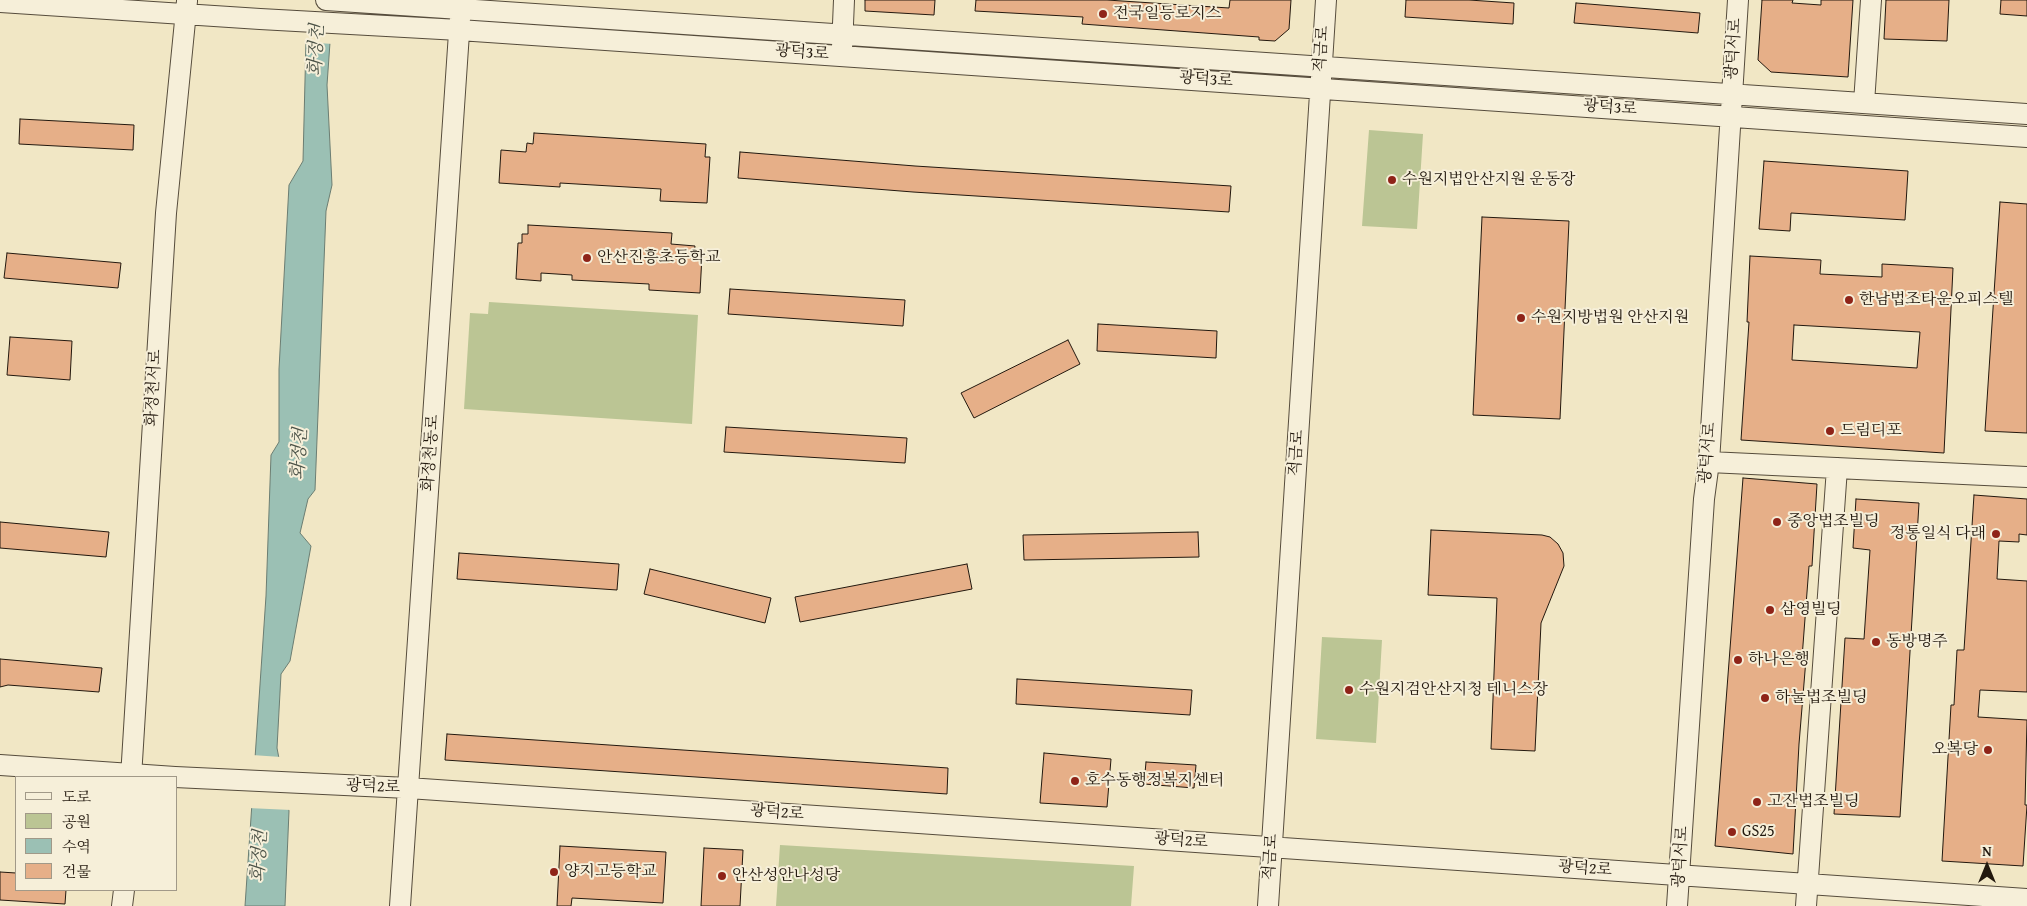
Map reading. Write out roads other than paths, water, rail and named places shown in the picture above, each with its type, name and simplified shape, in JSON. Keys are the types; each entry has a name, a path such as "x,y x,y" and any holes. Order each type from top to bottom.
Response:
{"street":[{"name":"광덕3로","path":"326,0 386,4 461,4 842,34 2027,114"},
{"path":"841,56 844,0"},
{"name":"적금로","path":"1268,906 1326,0"},
{"name":"광덕서로","path":"1677,906 1738,0"},
{"path":"1864,103 1871,0"},
{"path":"0,2 187,7"},
{"name":"화정천동로","path":"400,906 461,4"},
{"name":"광덕3로","path":"187,7 260,19 459,30 2027,137"},
{"name":"화정천서로","path":"131,775 166,213 187,7"},
{"path":"1708,462 2027,477"},
{"path":"1806,906 1837,468"},
{"path":"0,765 131,775"},
{"name":"광덕2로","path":"131,775 151,776"},
{"name":"광덕2로","path":"178,777 408,788 2027,900"},
{"path":"122,906 124,891"}],"water":[{"name":"화정천","path":"307,0 333,0 327,85 332,185 326,211 315,490 308,499 300,533 311,546 290,661 281,674 277,748 289,811 285,906 245,906 266,596 271,455 279,442 279,369 289,185 303,161"}],"place":[{"name":"전국일등로지스","path":"1103,14"},
{"name":"수원지법안산지원 운동장","path":"1392,180"},
{"name":"안산진흥초등학교","path":"587,258"},
{"name":"한남법조타운오피스텔","path":"1849,300"},
{"name":"수원지방법원 안산지원","path":"1521,318"},
{"name":"드림디포","path":"1830,431"},
{"name":"중앙법조빌딩","path":"1777,522"},
{"name":"정통일식 다래","path":"1996,534"},
{"name":"삼영빌딩","path":"1770,610"},
{"name":"동방명주","path":"1876,642"},
{"name":"하나은행","path":"1738,660"},
{"name":"수원지검안산지청 테니스장","path":"1349,690"},
{"name":"하눌법조빌딩","path":"1765,698"},
{"name":"오복당","path":"1988,750"},
{"name":"호수동행정복지센터","path":"1075,781"},
{"name":"고잔법조빌딩","path":"1757,802"},
{"name":"GS25","path":"1732,832"},
{"name":"양지고등학교","path":"554,872"},
{"name":"안산성안나성당","path":"722,876"}]}
